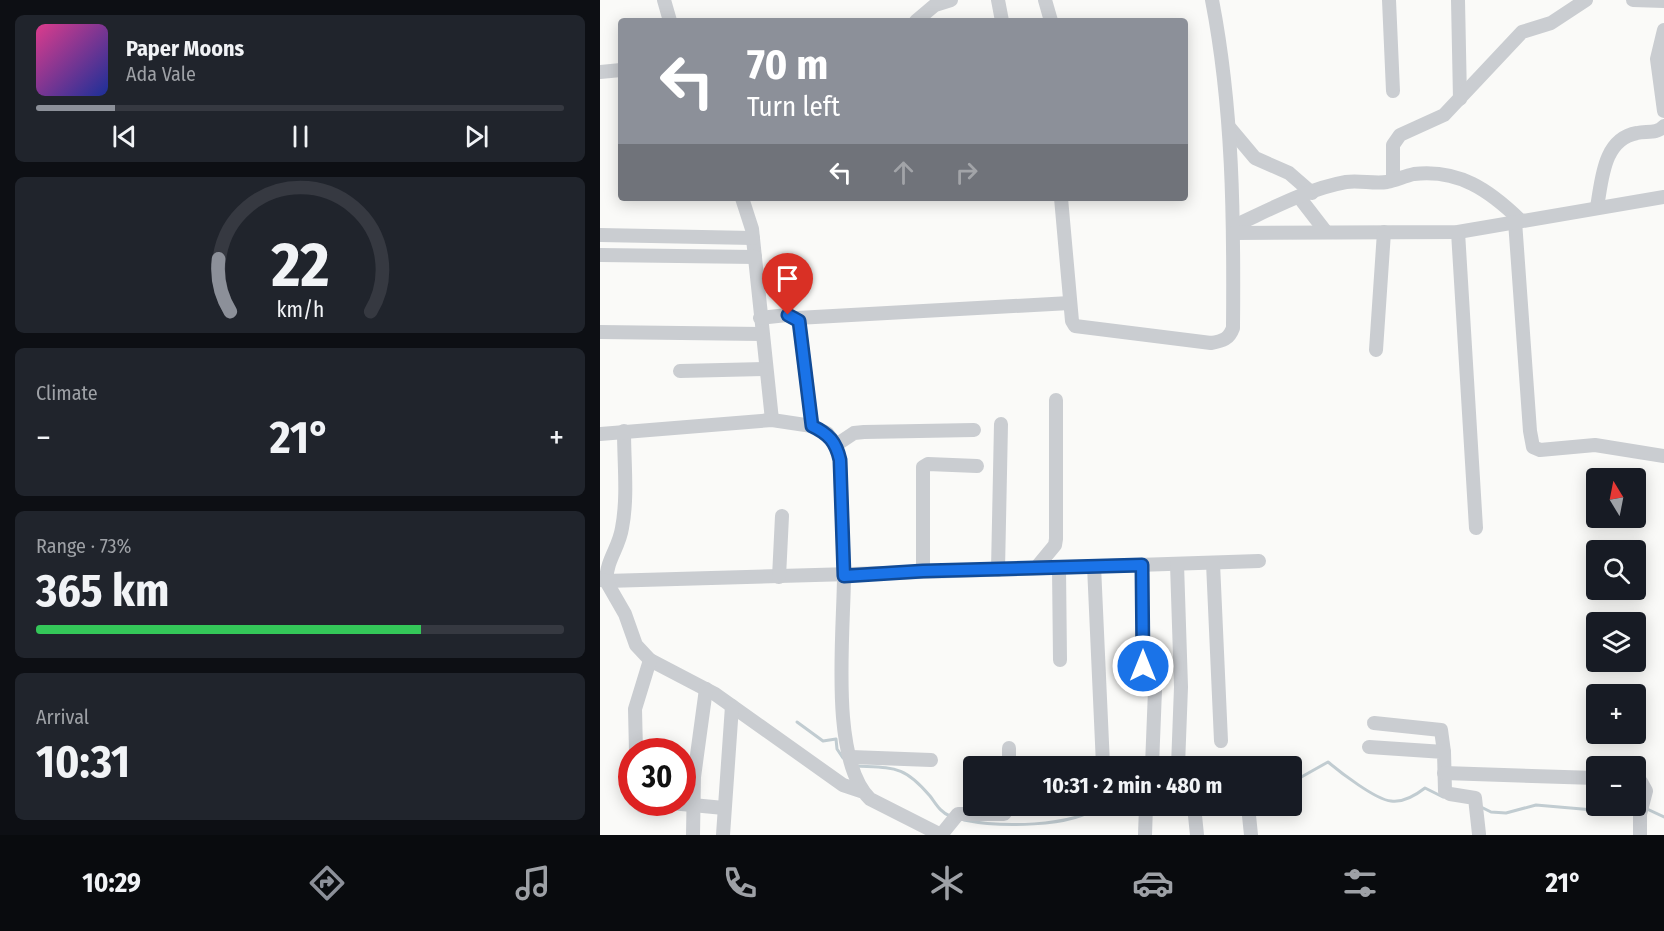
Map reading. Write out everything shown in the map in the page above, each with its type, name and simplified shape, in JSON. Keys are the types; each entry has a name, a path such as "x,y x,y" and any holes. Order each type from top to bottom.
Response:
{"street":[{"path":"664,0 669,18"},
{"path":"920,18 935,5 951,0"},
{"path":"998,0 1001,18"},
{"path":"1045,0 1050,18"},
{"path":"1061,201 1072,321 1078,327 1211,343 1224,340 1230,335 1233,328 1234,229 1229,127 1221,48 1212,0"},
{"path":"1389,0 1393,91"},
{"path":"1458,0 1460,99"},
{"path":"1393,180 1392,154 1396,140 1407,131 1439,118 1460,99 1522,32 1551,23 1586,0"},
{"path":"1633,0 1664,1"},
{"path":"1664,30 1657,59 1664,111"},
{"path":"600,72 618,70"},
{"path":"1597,207 1610,152 1631,135 1659,131 1664,126"},
{"path":"1229,127 1255,158 1295,176 1326,232"},
{"path":"1234,229 1305,195 1347,182 1393,180 1418,174 1459,177 1487,191 1517,221 1530,431 1533,447 1540,450 1594,445 1664,456"},
{"path":"1234,229 1458,232 1664,197"},
{"path":"743,201 753,237 772,420"},
{"path":"1376,350 1384,232"},
{"path":"1458,232 1476,528"},
{"path":"600,235 753,237"},
{"path":"600,255 755,257"},
{"path":"760,318 1070,303"},
{"path":"797,318 812,426"},
{"path":"600,332 762,334"},
{"path":"680,371 766,369"},
{"path":"1036,568 1055,545 1056,539 1056,400"},
{"path":"600,434 772,420 812,426 827,433 836,445 840,460 844,576 842,697 851,760 859,785 870,800 941,835 952,820 963,814"},
{"path":"998,570 1001,424"},
{"path":"836,445 854,433 974,430"},
{"path":"624,431 623,526 619,542 609,559 603,580 625,614 636,645 650,660 706,689 843,784 859,785"},
{"path":"923,571 923,466 928,464 977,466"},
{"path":"779,577 782,516"},
{"path":"603,580 844,576 923,571 1259,561"},
{"path":"1213,562 1221,741"},
{"path":"1177,564 1180,708 1178,756"},
{"path":"1142,565 1143,666"},
{"path":"1094,566 1103,756"},
{"path":"1059,568 1060,660"},
{"path":"636,738 635,709 650,660"},
{"path":"696,762 706,689"},
{"path":"1153,756 1155,690"},
{"path":"724,835 732,706"},
{"path":"1155,709 1180,708"},
{"path":"1374,723 1441,730 1445,791 1457,796 1470,796 1478,807 1476,835"},
{"path":"1369,747 1444,752"},
{"path":"1009,748 1009,756"},
{"path":"851,760 931,760"},
{"path":"1444,773 1586,778"},
{"path":"696,805 724,808"},
{"path":"693,835 694,816"},
{"path":"1145,835 1146,816"},
{"path":"1195,816 1197,835"},
{"path":"1249,816 1251,835"},
{"path":"1640,835 1641,816"}],"waterway":[{"path":"797,722 823,741 836,739 837,749 843,758"},
{"path":"1302,777 1328,762 1358,785 1384,799 1405,800 1425,788 1443,797"},
{"path":"856,766 889,768 905,773 921,786 941,810 950,816"},
{"path":"1481,807 1491,812 1506,813 1536,805 1586,809"},
{"path":"1647,809 1664,817"},
{"path":"964,820 996,824 1034,824 1077,816"}],"route":[{"path":"788,315 799,321 812,426 827,433 836,445 840,460 844,576 923,571 1142,565 1143,666"}]}
